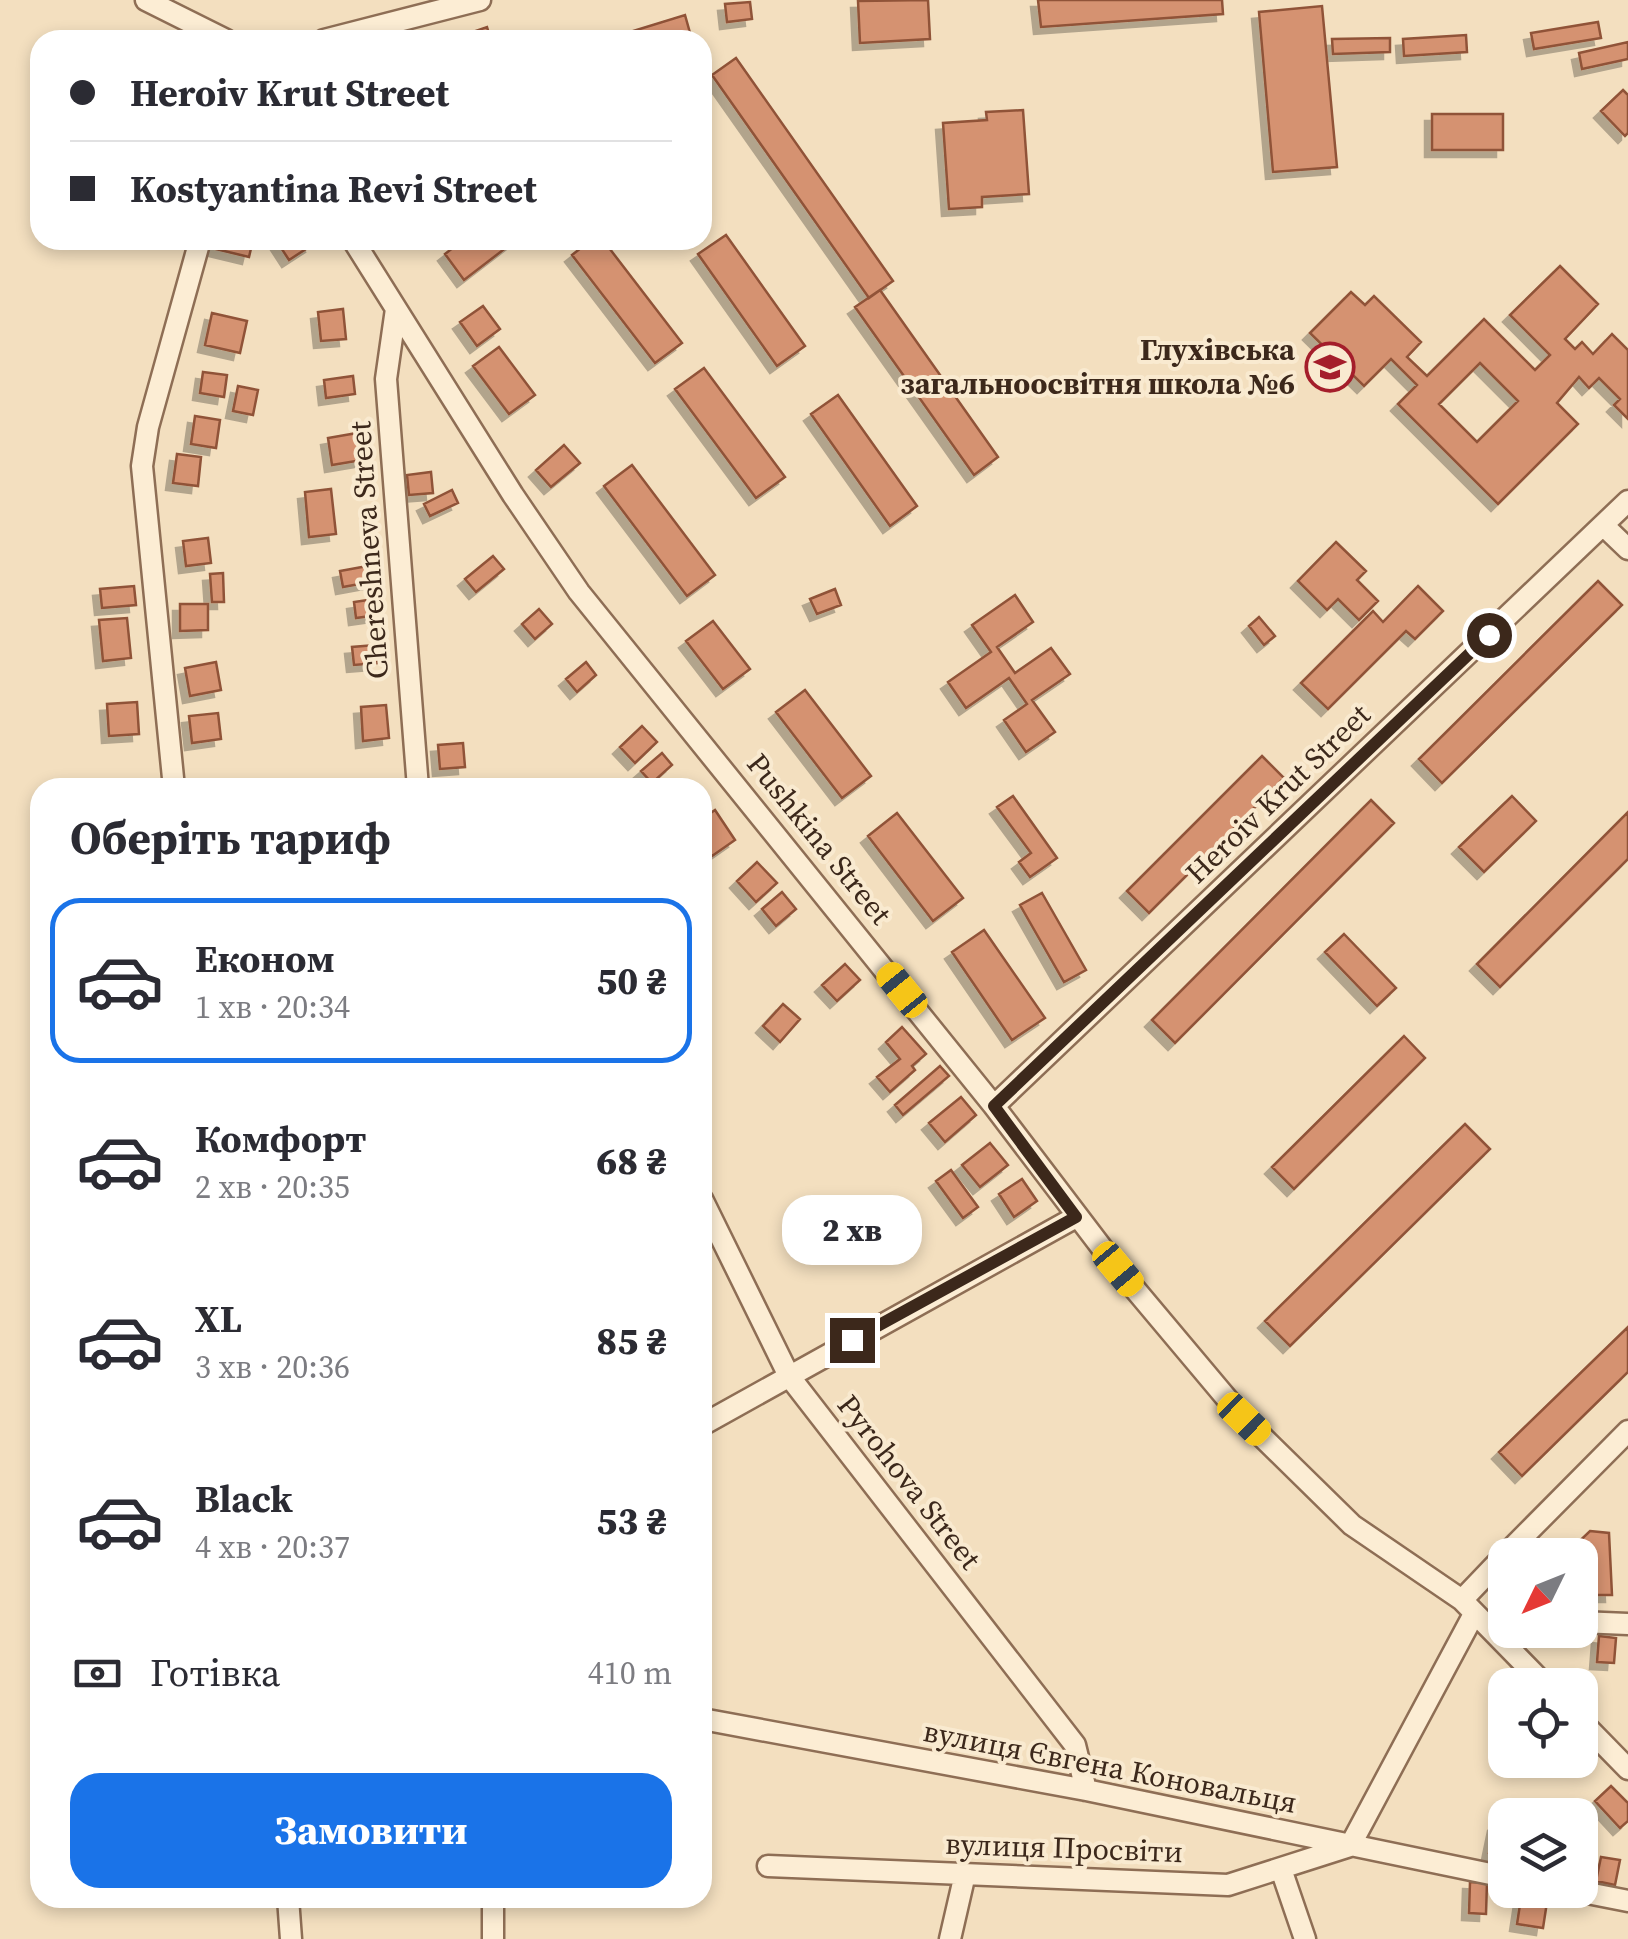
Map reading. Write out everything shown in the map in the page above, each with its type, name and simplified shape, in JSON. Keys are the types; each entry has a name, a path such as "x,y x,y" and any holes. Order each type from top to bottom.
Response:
{"street":[{"path":"146,0 206,30"},
{"path":"363,30 480,0"},
{"path":"173,778 142,466 148,427 197,250"},
{"name":"Pushkina Street","path":"359,250 513,495 579,592 994,1106 1076,1217 1244,1419 1352,1525 1488,1620"},
{"name":"Chereshneva Street","path":"396,308 386,379 417,778"},
{"name":"Heroiv Krut Street","path":"994,1106 1628,501"},
{"path":"1604,526 1628,549"},
{"path":"712,1418 1076,1217"},
{"name":"Pyrohova Street","path":"712,1219 788,1376 1075,1745 1086,1790"},
{"path":"1522,1538 1628,1431"},
{"path":"1350,1846 1468,1607 1488,1579"},
{"path":"1598,1623 1628,1624"},
{"name":"Pushkina Street","path":"1515,1648 1532,1668"},
{"name":"вулиця Євгена Коновальця","path":"712,1721 1086,1790 1488,1874"},
{"path":"1598,1738 1628,1769"},
{"name":"вулиця Просвіти","path":"768,1866 1228,1885 1350,1846"},
{"path":"1281,1869 1306,1939"},
{"path":"950,1939 965,1874"},
{"path":"1598,1895 1628,1901"},
{"path":"289,1908 292,1939"},
{"path":"493,1908 493,1939"}],"building":[{"path":"928,0 930,39 860,43 858,1"},
{"path":"1038,0 1222,0 1223,14 1041,27"},
{"path":"750,2 752,19 727,22 725,4"},
{"path":"1322,6 1337,167 1273,172 1259,12"},
{"path":"685,15 689,30 636,30"},
{"path":"1598,22 1601,38 1534,49 1531,33"},
{"path":"1466,35 1467,52 1404,56 1403,39"},
{"path":"1390,38 1390,52 1333,54 1332,39"},
{"path":"1628,42 1628,59 1582,69 1579,53"},
{"path":"736,58 893,281 869,298 712,75"},
{"path":"1623,90 1628,95 1625,136 1601,111"},
{"path":"1023,110 1029,194 982,197 982,207 949,209 943,123 987,120 986,112"},
{"path":"1432,114 1503,114 1503,150 1432,150"},
{"path":"726,235 805,346 777,366 698,254 712,250 712,244"},
{"path":"220,250 251,250 249,257"},
{"path":"282,250 304,250 289,260"},
{"path":"450,250 503,250 464,280 445,254"},
{"path":"578,250 611,250 682,343 655,363 572,255"},
{"path":"1560,266 1598,304 1565,339 1575,349 1582,342 1593,354 1612,334 1628,350 1628,419 1614,405 1620,399 1599,378 1589,388 1579,377 1557,403 1578,424 1498,504 1398,404 1417,385 1391,359 1364,386 1310,333 1351,292 1365,305 1374,296 1421,342 1407,357 1427,376 1484,319 1535,370 1550,355 1510,315","holes":["1480,363 1518,401 1477,442 1439,404"]},
{"path":"880,290 998,457 974,475 855,307"},
{"path":"483,306 500,329 477,346 460,322"},
{"path":"343,309 346,339 321,341 318,312"},
{"path":"212,313 247,321 240,353 205,345"},
{"path":"499,347 535,395 509,414 473,366"},
{"path":"704,368 785,477 756,498 675,389"},
{"path":"203,372 227,375 224,397 200,393"},
{"path":"353,376 355,394 326,398 324,380"},
{"path":"238,386 258,390 253,415 233,411"},
{"path":"838,395 917,506 890,526 811,414"},
{"path":"195,416 220,420 216,448 191,444"},
{"path":"357,433 362,460 332,465 328,438"},
{"path":"564,445 580,463 551,487 536,470"},
{"path":"177,454 201,457 198,486 173,483"},
{"path":"632,465 715,575 687,596 604,486"},
{"path":"431,472 433,493 409,495 407,475"},
{"path":"331,489 336,534 309,537 305,492"},
{"path":"452,490 458,503 430,516 424,504"},
{"path":"208,538 211,563 186,566 183,541"},
{"path":"1336,542 1366,571 1357,580 1378,601 1359,620 1338,599 1327,610 1298,581"},
{"path":"493,556 504,569 476,592 465,579"},
{"path":"373,565 376,581 343,587 340,571"},
{"path":"223,573 224,602 212,602 210,574"},
{"path":"1598,581 1622,605 1442,783 1419,759"},
{"path":"134,586 136,605 102,608 100,589"},
{"path":"1418,586 1443,611 1415,639 1406,631 1328,709 1301,683 1373,611 1383,622"},
{"path":"835,589 841,605 817,614 810,599"},
{"path":"1015,595 1033,622 997,647 1015,673 1051,648 1070,674 1032,700 1055,732 1026,752 1004,720 1027,704 1009,678 966,708 948,682 991,652 972,625"},
{"path":"375,599 378,615 356,618 354,602"},
{"path":"180,604 208,604 208,630 180,631"},
{"path":"539,609 552,624 535,639 522,624"},
{"path":"1259,617 1275,636 1264,645 1249,626"},
{"path":"127,618 131,658 103,661 99,620"},
{"path":"713,621 750,669 723,689 686,641"},
{"path":"375,645 377,663 354,665 352,647"},
{"path":"216,662 221,690 190,696 185,668"},
{"path":"586,662 596,675 577,692 566,679"},
{"path":"805,690 871,776 842,798 776,712"},
{"path":"137,702 139,734 109,736 107,704"},
{"path":"386,705 389,738 363,741 361,707"},
{"path":"218,713 221,739 192,743 189,716"},
{"path":"642,726 657,742 635,763 620,747"},
{"path":"463,743 465,767 440,769 438,745"},
{"path":"662,753 672,765 658,778 647,778 641,771"},
{"path":"1262,756 1284,778 1149,913 1127,891"},
{"path":"1013,796 1057,858 1030,877 1019,862 1031,853 997,807"},
{"path":"1512,796 1536,821 1484,872 1459,847"},
{"path":"1371,800 1394,823 1175,1043 1152,1020"},
{"path":"715,810 735,840 712,856"},
{"path":"1628,812 1628,859 1500,987 1477,964"},
{"path":"897,813 963,898 933,921 868,836"},
{"path":"757,862 777,883 756,902 737,881"},
{"path":"782,892 796,909 776,926 762,909"},
{"path":"1042,893 1086,970 1064,982 1020,905"},
{"path":"984,930 1045,1018 1012,1040 952,952"},
{"path":"1344,934 1396,988 1377,1006 1325,952"},
{"path":"845,964 860,980 837,1001 822,985"},
{"path":"783,1004 800,1019 780,1042 763,1026"},
{"path":"902,1027 926,1054 912,1066 915,1070 890,1092 877,1077 900,1059 886,1042"},
{"path":"1404,1036 1425,1058 1294,1189 1272,1167"},
{"path":"940,1066 949,1076 903,1115 895,1105"},
{"path":"961,1097 976,1115 945,1142 929,1123"},
{"path":"1465,1124 1490,1149 1290,1346 1265,1321"},
{"path":"990,1143 1008,1165 980,1187 962,1165"},
{"path":"951,1170 978,1207 963,1218 936,1181"},
{"path":"1022,1179 1037,1201 1014,1217 999,1194"},
{"path":"1628,1327 1628,1372 1522,1476 1499,1452"},
{"path":"1590,1531 1609,1533 1612,1595 1598,1595 1598,1538 1583,1538"},
{"path":"1599,1636 1616,1638 1614,1663 1597,1662"},
{"path":"1611,1786 1628,1803 1628,1821 1620,1828 1598,1804 1598,1798"},
{"path":"1601,1857 1620,1860 1615,1885 1598,1881"},
{"path":"1470,1882 1487,1883 1486,1914 1469,1913"},
{"path":"1519,1908 1546,1908 1543,1928 1517,1924"}],"place":[{"name":"Глухівська загальноосвітня школа №6","path":"1330,367"}],"route":[{"path":"852,1340 1076,1217 994,1106 1489,635"}]}
